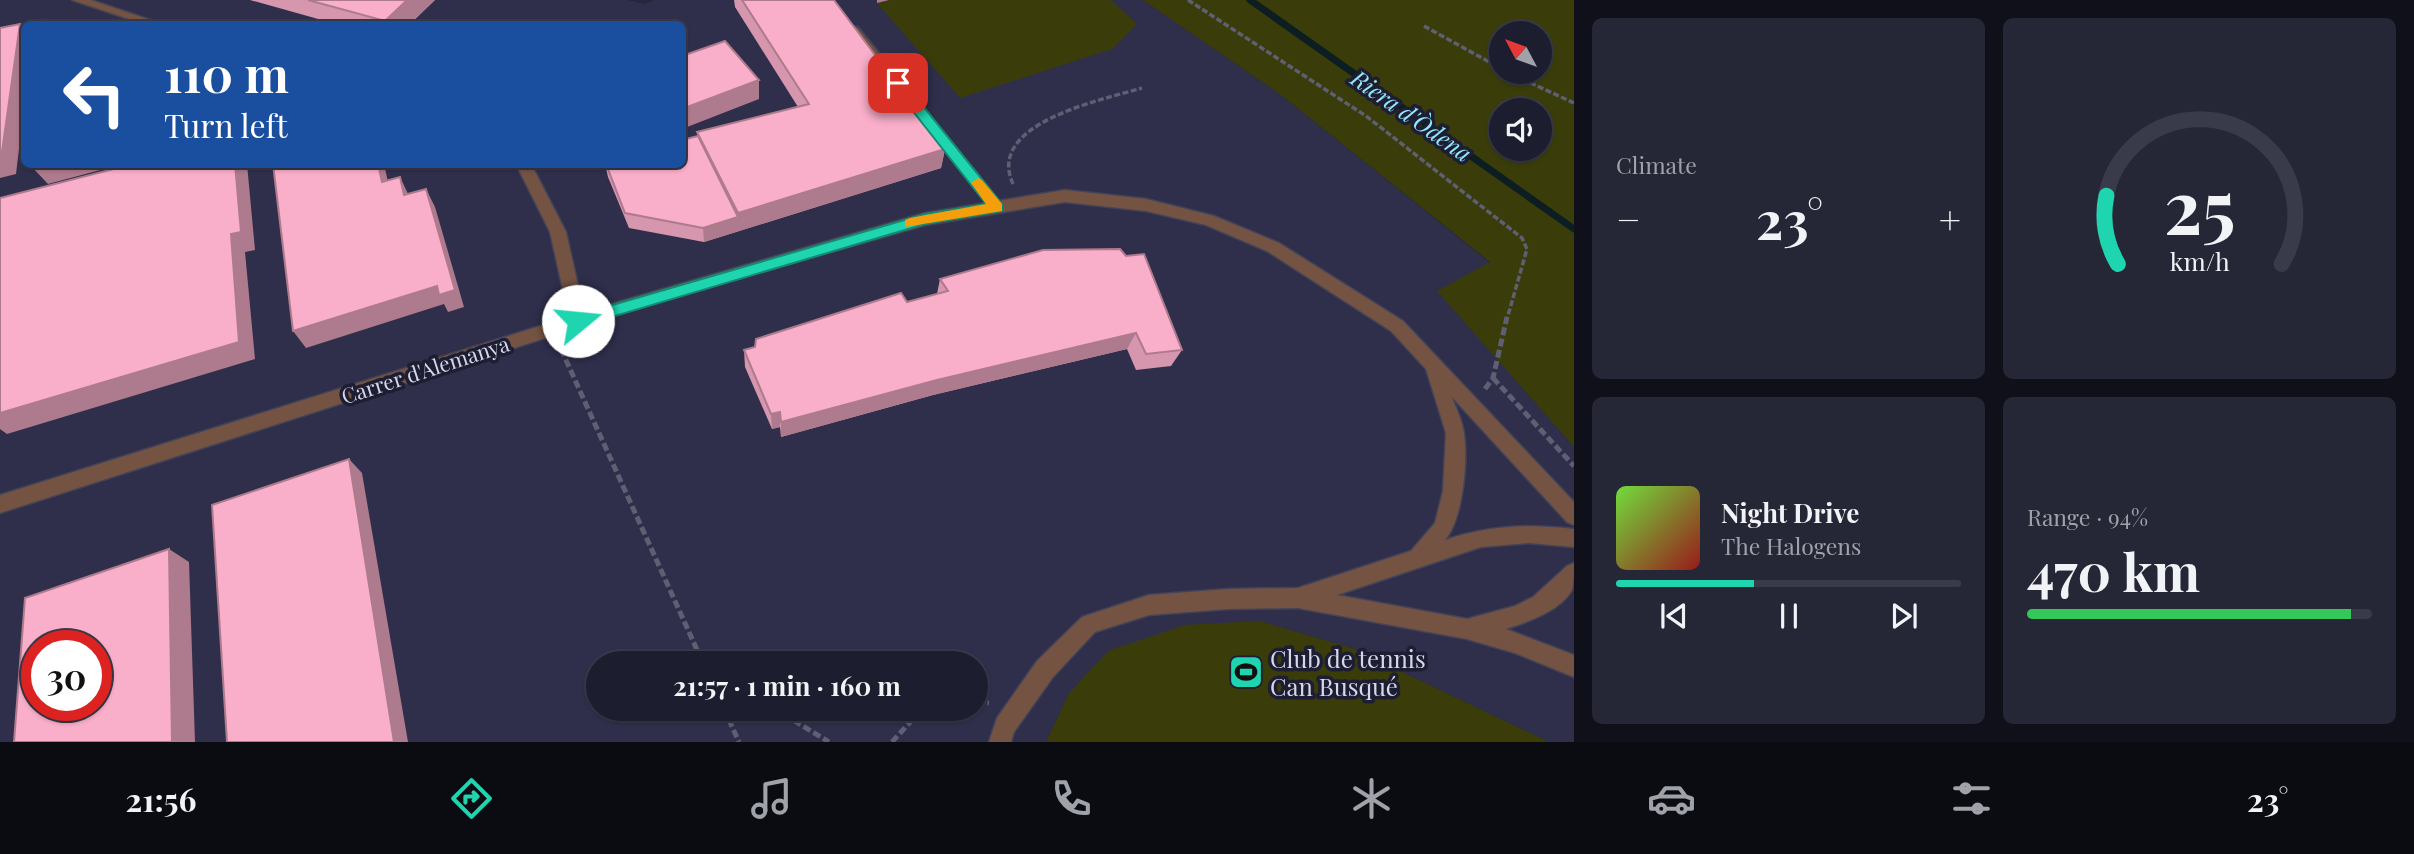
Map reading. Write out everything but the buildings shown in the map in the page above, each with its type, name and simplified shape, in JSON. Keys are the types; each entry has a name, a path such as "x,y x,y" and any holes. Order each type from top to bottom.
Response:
{"street":[{"path":"78,0 146,21"},
{"path":"527,168 558,232 578,321"},
{"name":"Carrer d'Alemanya","path":"0,504 552,329 925,219 1065,197 1146,205 1209,220 1273,247 1335,285 1397,326 1574,516"},
{"name":"Carrer d'Alemanya","path":"1417,559 1443,528 1452,491 1455,433 1431,362"},
{"path":"1298,598 1481,538 1529,534 1574,538"},
{"path":"1467,629 1511,618 1548,602 1574,573"},
{"path":"1000,742 1005,726 1045,668 1089,624 1149,605 1228,599 1298,598 1467,629 1515,642 1574,666"}],"lane":[{"path":"849,22 997,207"}],"path":[{"path":"1188,0 1366,116 1522,238 1527,250 1510,305 1493,378 1472,407"},
{"path":"1424,26 1489,62"},
{"path":"1533,84 1574,103"},
{"path":"1021,203 1007,170 1009,151 1024,134 1056,117 1142,88"},
{"path":"552,329 698,651"},
{"path":"1493,378 1574,466"},
{"path":"730,721 739,742"},
{"path":"795,721 829,742"},
{"path":"892,742 911,721"}],"shaded area":[{"path":"0,0 627,0 644,4 655,0 1143,0 1281,95 1490,263 1438,291 1574,447 1574,742 1549,742 1352,648 1260,621 1069,693 1046,742 0,742"},
{"path":"889,0 1111,0 1137,24 1112,49 960,98 877,3"},
{"path":"1143,0 1574,0 1574,447 1437,291 1490,262 1281,95"},
{"name":"Club de tennis Can Busqué","path":"1260,621 1352,648 1549,742 1046,742 1069,693 1108,651 1185,625"}],"waterway":[{"name":"Riera d'Òdena","path":"1250,0 1574,229"}],"slow traffic":[{"path":"910,223 997,207 978,183"}],"place":[{"name":"Club de tennis Can Busqué","path":"1246,672"}],"route":[{"path":"578,321 925,219 997,207 898,83"}]}
